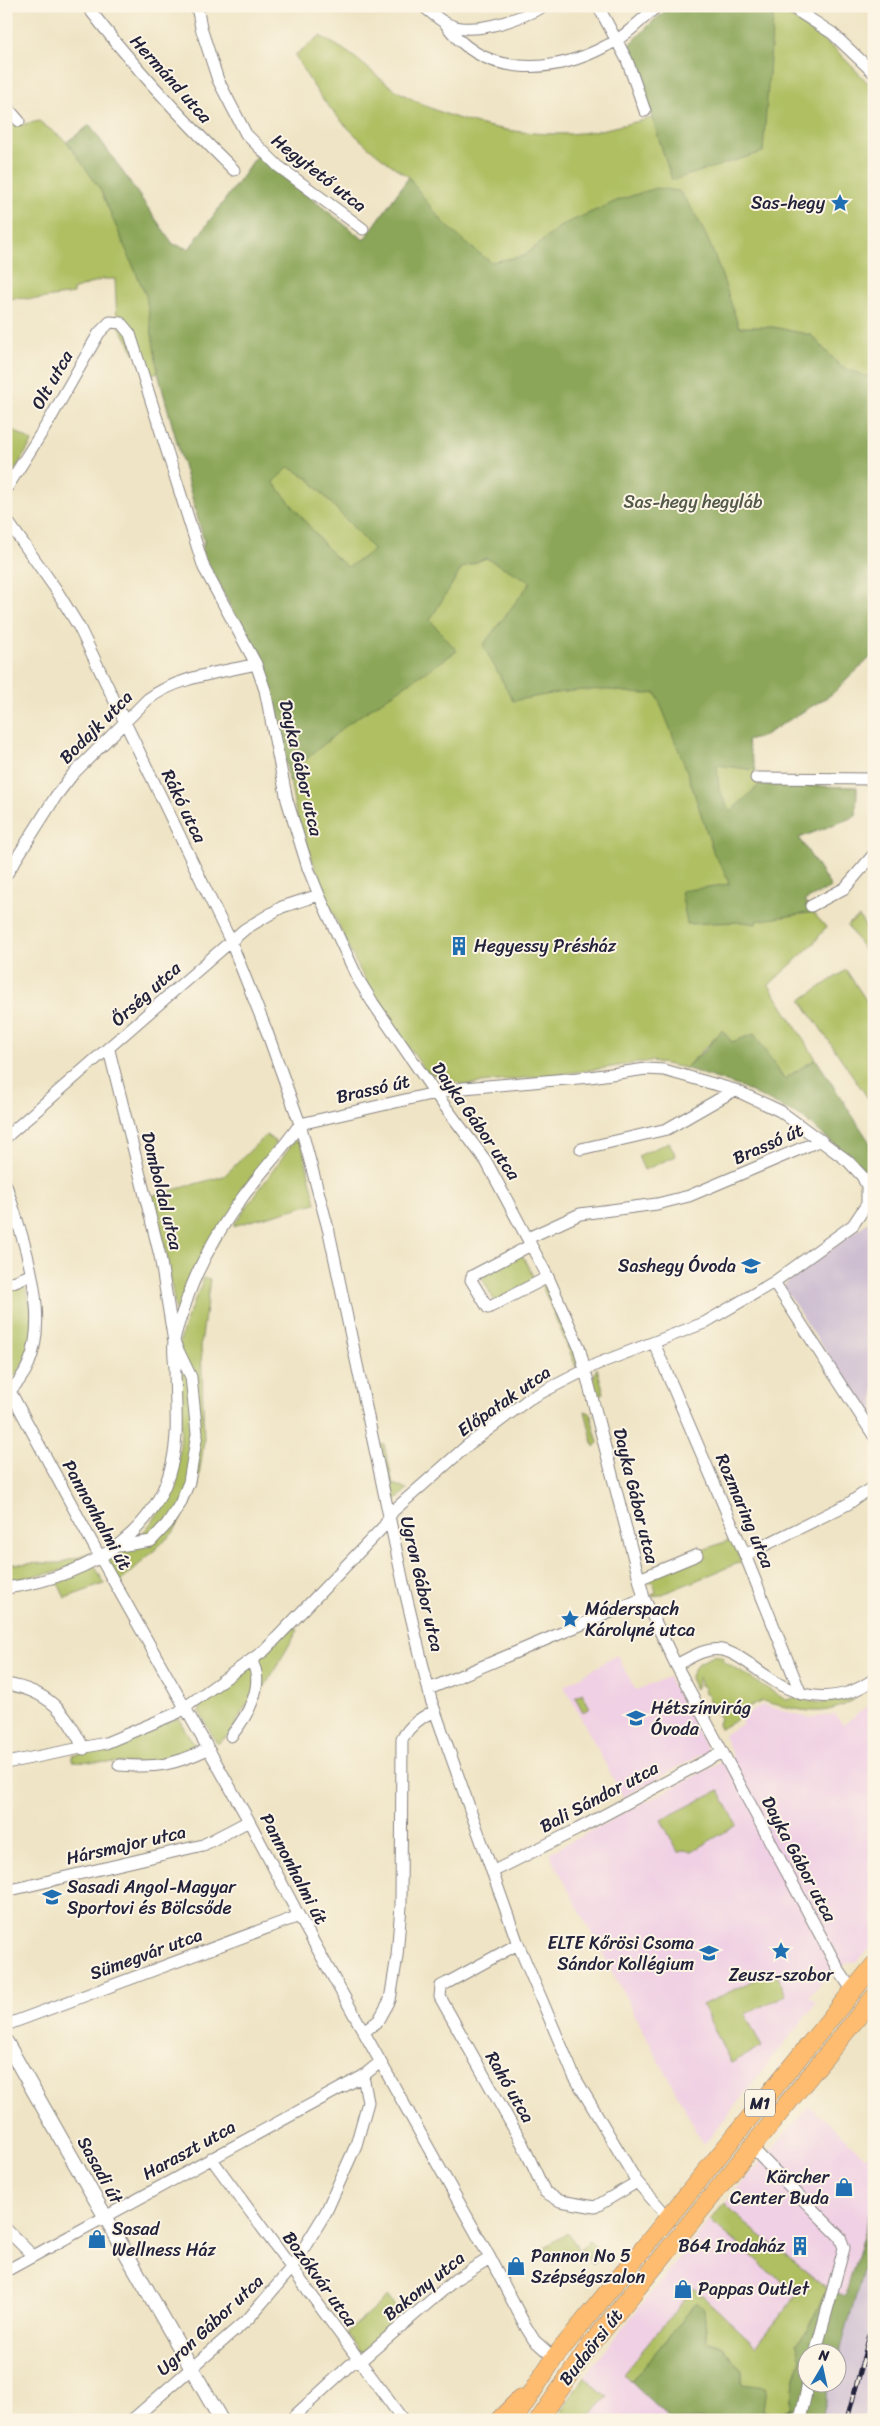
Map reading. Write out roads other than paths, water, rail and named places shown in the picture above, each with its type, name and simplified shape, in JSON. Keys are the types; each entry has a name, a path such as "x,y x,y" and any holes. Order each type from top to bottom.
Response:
{"main road":[{"name":"Budaörsi út","path":"514,2420 534,2385 554,2358 874,1965"},
{"name":"Budaörsi út","path":"538,2420 588,2348 874,1996"},
{"name":"Budaörsi út","path":"499,2420 534,2385"}],"street":[{"name":"Hermánd utca","path":"87,6 126,57 166,102 234,170"},
{"name":"Hegytető utca","path":"197,6 200,28 218,80 246,134 278,166 363,229"},
{"path":"423,6 445,23 456,38 474,52 500,62 522,66 548,65 573,60 617,40 658,6"},
{"path":"445,23 457,27 486,26 526,15 546,6"},
{"path":"598,6 627,60 644,111"},
{"path":"790,6 832,33 874,74"},
{"path":"6,106 19,121"},
{"name":"Olt utca","path":"6,488 49,421 99,333 105,326 117,322"},
{"name":"Dayka Gábor utca","path":"117,322 126,328 130,334 204,568 256,664 266,690 292,818 319,895 358,979 435,1093 486,1161 548,1277 575,1334 644,1598 676,1665 722,1752 840,1972 852,1990"},
{"name":"Rákó utca","path":"6,519 45,572 79,627 230,942 267,1032 300,1124"},
{"name":"Bodajk utca","path":"6,875 62,788 124,721 161,689 178,682 256,664"},
{"path":"756,778 874,779"},
{"path":"811,906 845,888 874,854"},
{"name":"Őrség utca","path":"6,1137 109,1050 245,928 282,907 319,895"},
{"name":"Domboldal utca","path":"109,1050 160,1256 174,1342"},
{"name":"Brassó út","path":"300,1124 435,1093 520,1082 590,1077 646,1069 679,1073 735,1090 780,1111 848,1161 862,1176 866,1186 867,1204 853,1225"},
{"path":"582,1149 667,1129 735,1090"},
{"path":"6,1588 60,1575 100,1557 119,1546 147,1517 170,1466 176,1428 174,1342 185,1303 211,1246 242,1197 282,1150 300,1124"},
{"name":"Ugron Gábor utca","path":"300,1124 329,1232 389,1517 435,1711"},
{"name":"Brassó út","path":"548,1277 488,1308 471,1280 472,1276 580,1214 657,1204 689,1196 821,1140"},
{"path":"6,1185 38,1310 38,1337 30,1361 8,1393"},
{"name":"Előpatak utca","path":"6,1763 84,1749 126,1736 177,1713 252,1661 292,1623 384,1526 393,1511 496,1423 529,1399 585,1369 704,1323 774,1282 853,1225"},
{"path":"6,1285 30,1275"},
{"path":"774,1282 874,1436"},
{"path":"119,1546 150,1541 167,1524 180,1504 189,1482 198,1434 194,1394 191,1377 174,1342"},
{"name":"Rozmaring utca","path":"654,1343 745,1555 801,1694"},
{"name":"Pannonhalmi út","path":"8,1393 249,1821 298,1916 490,2258 530,2334 554,2358"},
{"path":"745,1555 848,1504 874,1486"},
{"path":"639,1578 697,1555"},
{"path":"429,1689 644,1598"},
{"path":"676,1665 701,1652 721,1650 740,1658 786,1689 801,1694 822,1697 850,1694 874,1679"},
{"path":"232,1736 241,1724 254,1697 257,1672 252,1661"},
{"path":"6,1684 27,1688 52,1702 74,1728 84,1749"},
{"path":"364,2032 379,2020 390,2000 397,1956 401,1906 402,1739 410,1726 435,1711 518,1944 574,2076 637,2182 668,2216"},
{"path":"119,1765 158,1767 179,1762 208,1749"},
{"name":"Bali Sándor utca","path":"492,1872 578,1829 722,1752"},
{"name":"Hársmajor utca","path":"6,1891 203,1845 249,1821"},
{"name":"Sümegvár utca","path":"6,2025 298,1916"},
{"name":"Rahó utca","path":"518,1944 441,1986 440,1997 523,2145 545,2192 560,2201 595,2207 637,2182"},
{"name":"Sasadi út","path":"6,2042 222,2420"},
{"path":"362,2076 379,2063"},
{"name":"Ugron Gábor utca","path":"132,2420 249,2318 291,2269 326,2212 356,2145 368,2102 362,2076"},
{"name":"Haraszt utca","path":"6,2271 362,2076"},
{"path":"751,2147 840,2237 844,2248 818,2344"},
{"name":"Bozókvár utca","path":"211,2158 403,2420"},
{"path":"6,2229 33,2256"},
{"name":"Bakony utca","path":"290,2420 345,2369 358,2361 456,2279 490,2258"},
{"path":"800,2420 806,2394"}],"railway":[{"path":"847,2420 874,2320"}],"place":[{"name":"Sas-hegy","path":"840,203"},
{"name":"Hegyessy Présház","path":"459,946"},
{"name":"Sashegy Óvoda","path":"751,1266"},
{"name":"Máderspach Károlyné utca","path":"570,1619"},
{"name":"Hétszínvirág Óvoda","path":"636,1718"},
{"name":"Sasadi Angol-Magyar Sportovi és Bölcsőde","path":"52,1897"},
{"name":"Zeusz-szobor","path":"781,1951"},
{"name":"ELTE Kőrösi Csoma Sándor Kollégium","path":"709,1953"},
{"name":"Kärcher Center Buda","path":"844,2187"},
{"name":"Sasad Wellness Ház","path":"97,2239"},
{"name":"B64 Irodaház","path":"800,2246"},
{"name":"Pannon No 5 Szépségszalon","path":"516,2266"},
{"name":"Pappas Outlet","path":"683,2289"}],"park label":[{"name":"Sas-hegy hegyláb","path":"693,502"}]}
